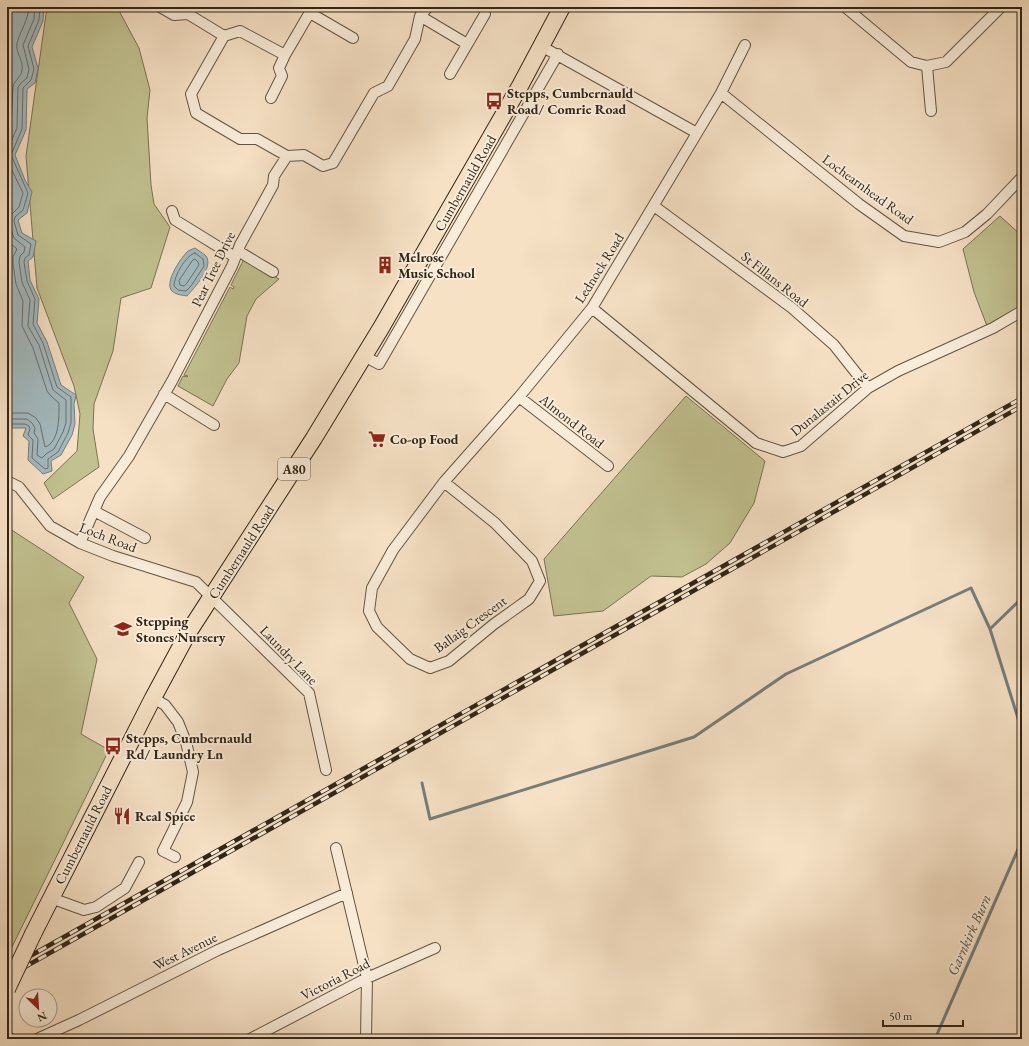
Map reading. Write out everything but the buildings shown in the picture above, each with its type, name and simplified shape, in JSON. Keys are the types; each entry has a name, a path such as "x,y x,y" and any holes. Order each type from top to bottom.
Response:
{"main road":[{"name":"Cumbernauld Road","path":"7,989 51,898 153,698 188,633 314,438 364,356 520,86 562,7"}],"street":[{"path":"160,7 174,15 188,14 224,36"},
{"path":"285,55 240,31 224,36 191,94 196,113 240,139 257,139 287,156 304,155 323,166 333,163 374,93 388,86 415,39 420,16 428,7"},
{"path":"845,7 911,62 927,66 946,62 1002,7"},
{"path":"271,98 282,76 279,68 285,55 312,10 353,38"},
{"path":"450,74 485,14"},
{"path":"420,16 467,44"},
{"name":"Lednock Road","path":"444,482 519,396 592,308 721,93 746,45"},
{"path":"541,46 558,54 697,133"},
{"name":"Cumbernauld Road","path":"364,356 379,364 558,54"},
{"path":"927,66 931,111"},
{"name":"Lochearnhead Road","path":"721,93 859,204 904,236 939,242 965,232 987,214 1022,177"},
{"name":"Pear Tree Drive","path":"80,543 100,497 129,456 172,381 232,266 236,254 273,185 274,176 287,156"},
{"name":"St Fillans Road","path":"654,206 792,308 834,345 868,388"},
{"path":"172,211 175,220 236,254 273,272"},
{"name":"Dunalastair Drive","path":"592,308 756,443 783,452 801,446 868,388 898,371 993,328 1022,311"},
{"path":"164,394 214,425"},
{"name":"Almond Road","path":"519,396 608,466"},
{"name":"Loch Road","path":"7,481 19,487 50,526 80,543 113,556 196,582 212,598"},
{"name":"Ballaig Crescent","path":"444,482 500,528 532,562 540,581 529,599 494,624 449,661 430,668 410,659 377,627 369,611 372,588 393,550 444,482"},
{"path":"94,510 145,538"},
{"name":"Laundry Lane","path":"212,598 309,693 326,770"},
{"path":"153,698 165,705 178,722 186,742 193,772 187,802 162,851 175,857"},
{"path":"336,848 367,978 366,1039"},
{"path":"51,898 84,910 96,907 124,888 139,862"},
{"name":"West Avenue","path":"37,1039 218,950 347,893"},
{"name":"Victoria Road","path":"250,1039 367,978 435,948"},
{"path":"7,1037 11,1039"}],"shaded area":[{"path":"47,7 117,7 139,48 150,90 147,118 151,185 154,204 170,227 151,288 121,298 113,351 94,404 93,429 99,467 53,499 44,483 77,451 80,414 74,386 37,288 26,156"},
{"path":"1000,216 1022,236 1022,307 987,326 974,292 963,249"},
{"path":"244,259 279,279 256,299 247,316 239,363 227,379 213,406 178,386 183,376 188,376 184,375 230,287 233,289 234,287 231,285"},
{"path":"686,396 765,461 754,503 730,543 706,564 682,577 651,576 603,611 554,616 544,559"},
{"path":"7,527 84,577 69,603 97,659 81,734 109,750 7,957"}],"water":[{"path":"7,7 44,7 43,21 32,47 38,68 35,83 27,89 26,130 15,155 25,180 32,192 27,213 18,220 22,233 36,241 33,257 28,261 30,280 39,299 37,323 47,342 61,385 76,395 74,404 75,424 72,435 61,455 51,461 52,471 43,474 28,460 29,441 23,436 26,428 7,428"},
{"path":"195,248 206,256 208,261 207,266 198,283 187,296 179,295 172,291 170,287 171,277 187,252"}],"waterway":[{"path":"422,783 430,819 694,737 786,674 971,588 990,629"},
{"name":"Garnkirk Burn","path":"1022,598 990,629 1022,731"},
{"name":"Garnkirk Burn","path":"935,1039 1022,840"}],"railway":[{"path":"7,969 1022,398"},
{"path":"7,977 1022,406"}],"place":[{"name":"Stepps, Cumbernauld Road/ Comrie Road","path":"494,101"},
{"name":"Melrose Music School","path":"385,265"},
{"name":"Co-op Food","path":"377,439"},
{"name":"Stepping Stones Nursery","path":"123,629"},
{"name":"Stepps, Cumbernauld Rd/ Laundry Ln","path":"113,746"},
{"name":"Real Spice","path":"122,816"}]}
